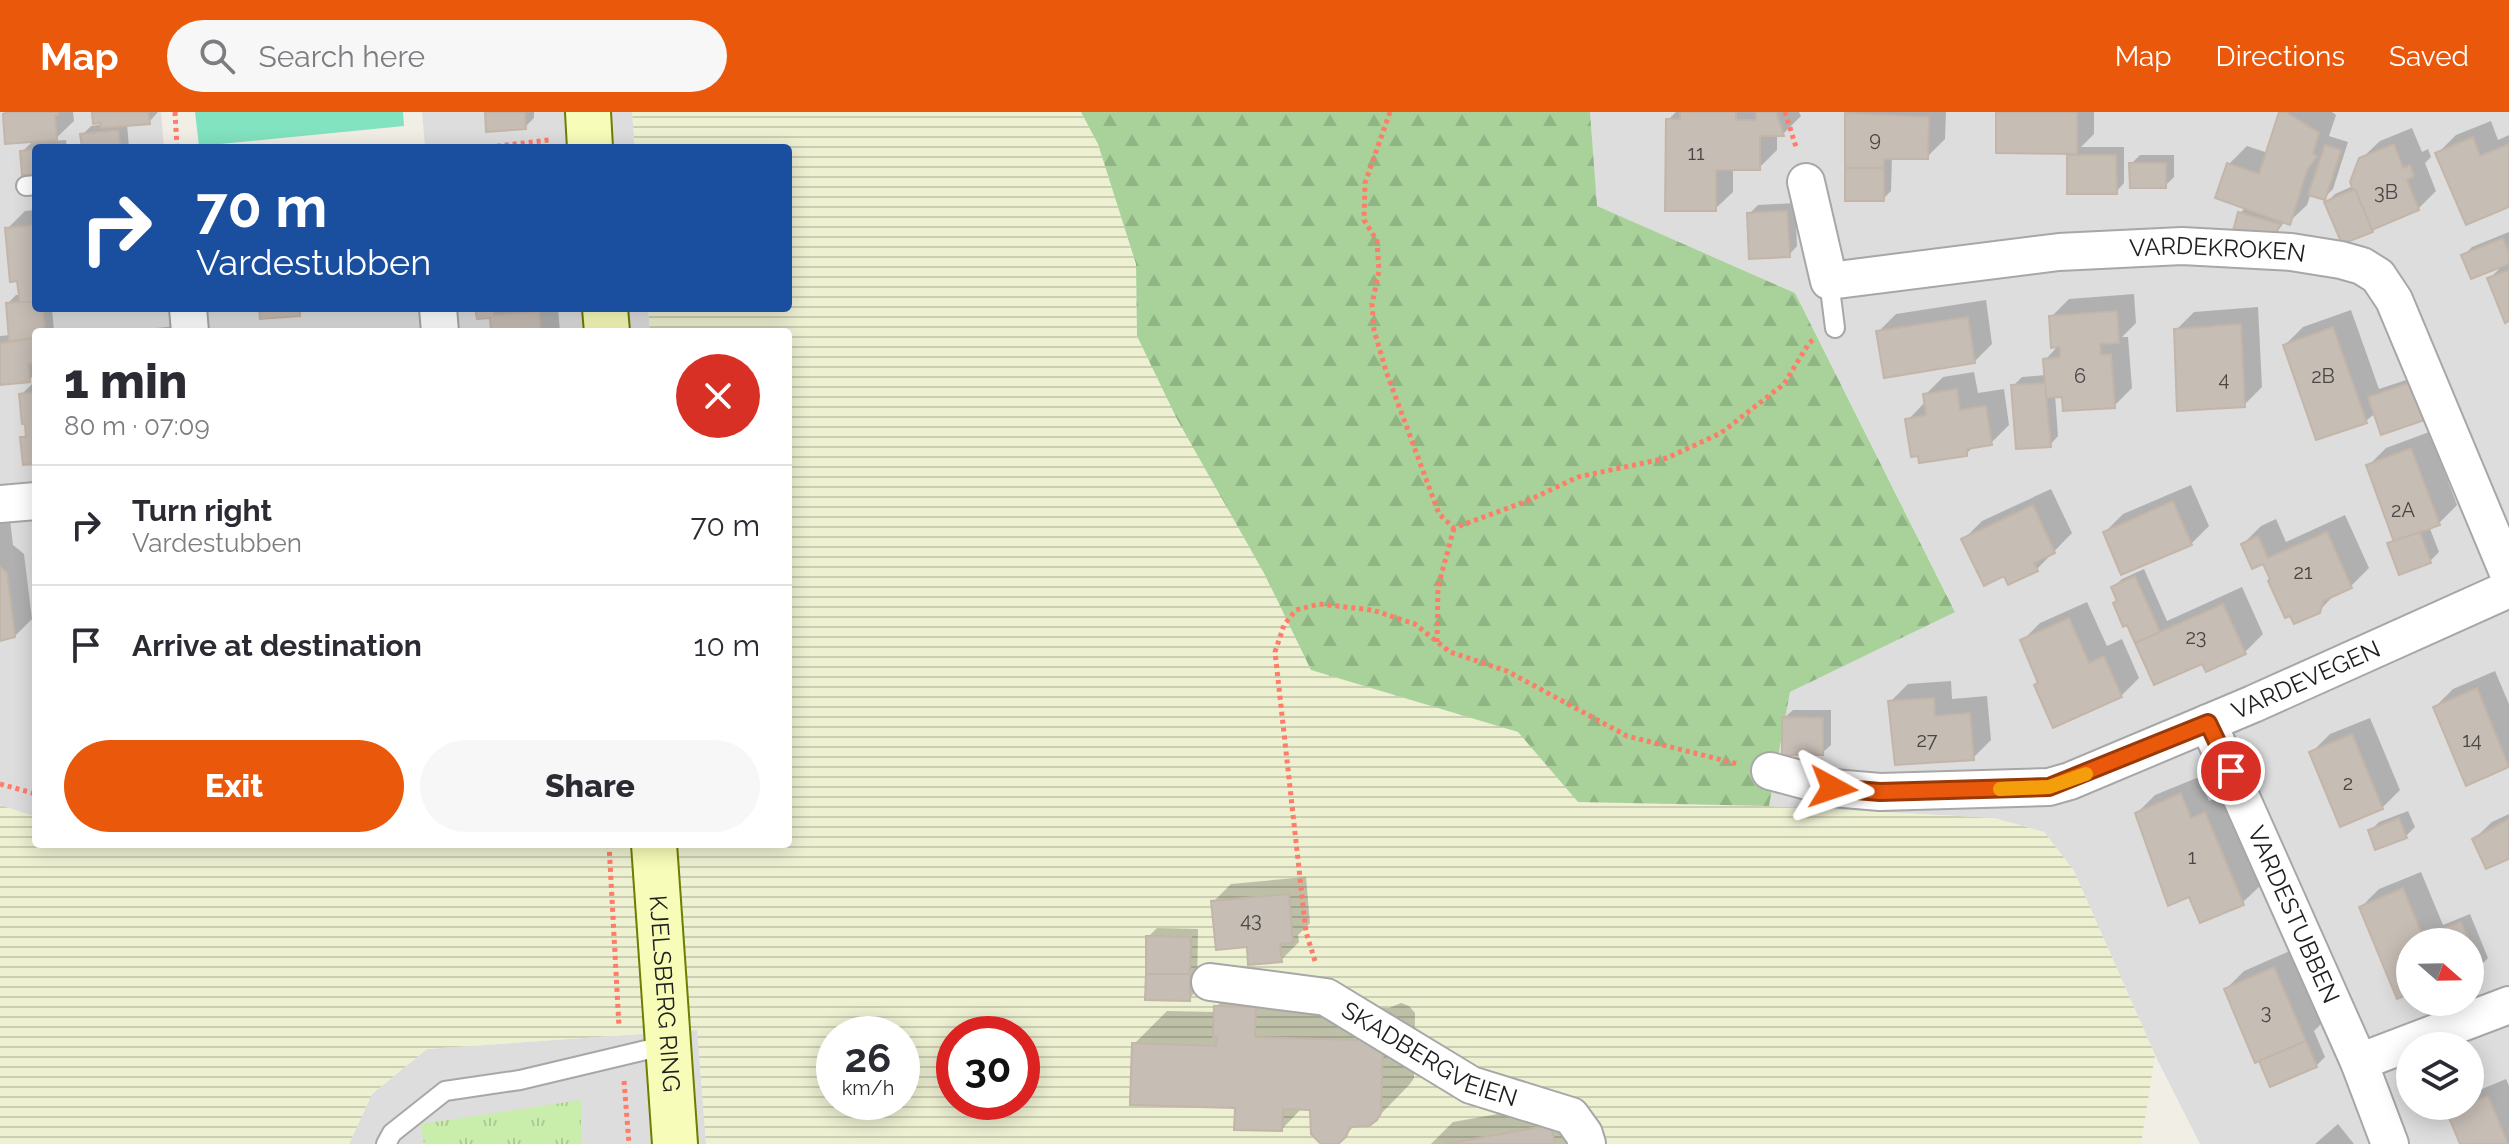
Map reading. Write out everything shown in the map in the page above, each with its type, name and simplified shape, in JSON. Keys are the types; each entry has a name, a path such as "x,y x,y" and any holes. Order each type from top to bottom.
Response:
{"street":[{"path":"570,144 588,112"},
{"path":"1806,182 1829,281"},
{"name":"VARDEKROKEN","path":"1829,281 2059,252 2182,246 2291,252 2362,266 2378,276 2394,300 2509,575"},
{"path":"0,504 32,501"},
{"name":"VARDEVEGEN","path":"1770,771 1833,788 1880,792 2049,787 2208,723 2509,589"},
{"name":"VARDESTUBBEN","path":"2208,723 2359,1062 2390,1144"},
{"name":"KJELSBERG RING","path":"654,848 675,1144"},
{"name":"SKADBERGVEIEN","path":"1210,982 1326,997 1471,1085 1571,1116 1587,1144"},
{"path":"2359,1062 2509,1005"}],"lane":[{"path":"1829,281 1835,328"},
{"path":"386,1144 392,1133 445,1091 520,1080 667,1045"}],"path":[{"path":"175,112 177,144"},
{"path":"1390,112 1365,183 1364,220 1377,241 1379,271 1372,304 1374,330 1439,514 1454,528"},
{"path":"1454,528 1527,501 1578,477 1667,458 1721,433 1769,398 1784,384 1809,343 1835,328"},
{"path":"1437,642 1438,587 1454,528"},
{"path":"1326,997 1306,932 1275,652 1284,625 1296,610 1319,604 1372,610 1415,624 1450,652 1507,671 1627,736 1770,771"},
{"path":"0,784 32,793"},
{"path":"609,848 629,1144"}],"shaded area":[{"path":"0,112 161,112 164,144 32,144 32,312 648,312 650,328 32,328 32,816 0,805"},
{"path":"422,112 632,112 635,144 425,144"},
{"path":"1590,112 2509,112 2509,1144 2200,1144 2155,1055 2074,871 2044,832 1994,818 1769,806 1790,692 1955,611 1795,293 1596,206"},
{"path":"698,1030 706,1144 349,1144 372,1094 427,1049"}],"green space":[{"path":"195,112 403,112 404,126 199,144"},
{"path":"632,112 1081,112 1098,144 1136,264 1137,336 1178,419 1265,575 1311,670 1519,732 1578,802 1769,806 1994,818 2044,832 2074,871 2155,1055 2141,1144 706,1144 697,1030 427,1049 372,1094 349,1144 0,1144 0,805 32,816 32,848 792,848 792,328 650,328 648,312 792,312 792,144 635,144"},
{"path":"1081,112 1590,112 1597,206 1795,293 1955,612 1790,692 1769,806 1578,802 1518,732 1311,670 1265,575 1177,419 1137,336 1136,264 1098,144"},
{"path":"581,1100 581,1144 424,1144 421,1124"}],"building":[{"path":"58,112 55,116 57,140 5,144 3,114"},
{"path":"92,112 148,112 150,124 101,128 101,123 93,124"},
{"path":"485,112 525,112 526,129 486,132"},
{"path":"1680,112 1736,112 1736,120 1756,120 1756,112 1776,112 1784,136 1760,136 1760,170 1716,170 1716,211 1665,211 1666,119 1680,119"},
{"path":"1996,112 2077,112 2077,154 1996,153"},
{"path":"2279,112 2286,112 2319,133 2313,154 2317,156 2307,170 2290,225 2215,198 2227,163 2259,174"},
{"path":"1845,113 1929,117 1928,159 1884,159 1884,168 1845,168"},
{"path":"118,130 120,144 81,144 80,134"},
{"path":"2473,137 2480,156 2509,144 2509,207 2466,225 2435,153"},
{"path":"2394,144 2403,168 2410,165 2414,176 2407,180 2419,210 2372,230 2350,182 2359,158"},
{"path":"2325,145 2341,150 2325,200 2308,195"},
{"path":"32,150 32,174 22,175 20,151"},
{"path":"2067,155 2116,155 2117,194 2067,194"},
{"path":"2129,163 2166,163 2166,188 2130,188"},
{"path":"1845,168 1884,168 1884,201 1845,201"},
{"path":"2355,189 2373,232 2342,244 2324,202"},
{"path":"1787,211 1790,257 1749,259 1747,213"},
{"path":"2238,212 2280,224 2274,238 2232,235"},
{"path":"32,225 32,302 20,303 17,281 10,282 5,228"},
{"path":"2503,238 2509,253 2509,264 2471,279 2461,255"},
{"path":"2509,270 2509,321 2505,323 2487,278"},
{"path":"32,302 32,312 43,312 45,328 32,328 32,338 9,341 6,303"},
{"path":"2117,311 2119,343 2100,344 2101,355 2111,354 2115,408 2063,411 2062,397 2046,398 2043,359 2060,357 2060,347 2051,348 2049,316"},
{"path":"259,312 300,312 300,316 260,319"},
{"path":"476,312 494,312 494,315 539,312 541,328 491,328 490,318 477,319"},
{"path":"1968,317 1975,363 1884,378 1876,331"},
{"path":"2241,324 2245,407 2177,411 2174,329"},
{"path":"2333,327 2367,423 2316,440 2283,345"},
{"path":"32,339 32,364 28,364 30,382 0,385 0,343"},
{"path":"2412,382 2425,420 2381,435 2368,397"},
{"path":"2045,383 2051,447 2016,449 2011,385"},
{"path":"1957,389 1960,410 1986,406 1992,445 1967,449 1967,456 1919,463 1918,456 1911,457 1905,419 1926,415 1923,394"},
{"path":"32,392 32,464 23,465 20,437 26,437 19,394"},
{"path":"2411,448 2440,525 2394,542 2366,465"},
{"path":"2173,501 2192,545 2121,575 2103,532"},
{"path":"2033,505 2055,553 2034,563 2038,571 2008,585 2004,576 1984,586 1961,539"},
{"path":"2327,532 2352,588 2323,601 2320,613 2294,624 2290,616 2285,618 2263,564 2252,569 2241,544 2258,536 2268,558"},
{"path":"2420,532 2431,563 2399,575 2387,543"},
{"path":"0,567 7,573 15,637 0,641"},
{"path":"2135,576 2160,632 2135,643 2127,625 2123,627 2113,603 2117,601 2111,587"},
{"path":"2223,604 2246,654 2206,672 2202,664 2154,685 2135,643"},
{"path":"2069,618 2089,663 2104,656 2122,697 2053,728 2034,685 2038,683 2020,640"},
{"path":"2477,688 2509,767 2466,786 2433,707"},
{"path":"1934,698 1935,716 1970,713 1974,760 1895,765 1888,701"},
{"path":"1782,717 1823,718 1823,755 1782,755"},
{"path":"2352,734 2383,809 2340,827 2309,752"},
{"path":"2181,793 2191,818 2205,812 2244,905 2200,923 2189,897 2168,906 2135,813"},
{"path":"2399,818 2407,838 2375,850 2368,830"},
{"path":"2509,819 2509,859 2486,869 2472,839"},
{"path":"2403,888 2419,928 2396,928 2396,997 2359,907"},
{"path":"1289,894 1293,943 1280,944 1282,962 1248,965 1247,947 1216,950 1211,901"},
{"path":"2461,922 2464,928 2445,928"},
{"path":"1146,936 1191,937 1190,974 1146,974"},
{"path":"2274,967 2306,1041 2255,1063 2224,989"},
{"path":"1146,974 1190,974 1190,1001 1145,1000"},
{"path":"1214,1006 1256,1007 1255,1037 1356,1040 1360,1037 1383,1047 1381,1113 1377,1120 1369,1126 1350,1127 1346,1137 1338,1144 1321,1144 1311,1134 1310,1110 1283,1109 1282,1131 1234,1130 1235,1108 1130,1105 1132,1043 1216,1046 1217,1037 1213,1037"},
{"path":"2306,1041 2317,1067 2270,1087 2259,1061"},
{"path":"2488,1096 2508,1144 2460,1144 2450,1120 2484,1120 2484,1098"},
{"path":"1551,1125 1555,1144 1445,1144"}],"slow traffic":[{"path":"2000,789 2049,787 2086,774"}],"route":[{"path":"1833,788 1880,792 2049,787 2208,723 2231,771"}]}
